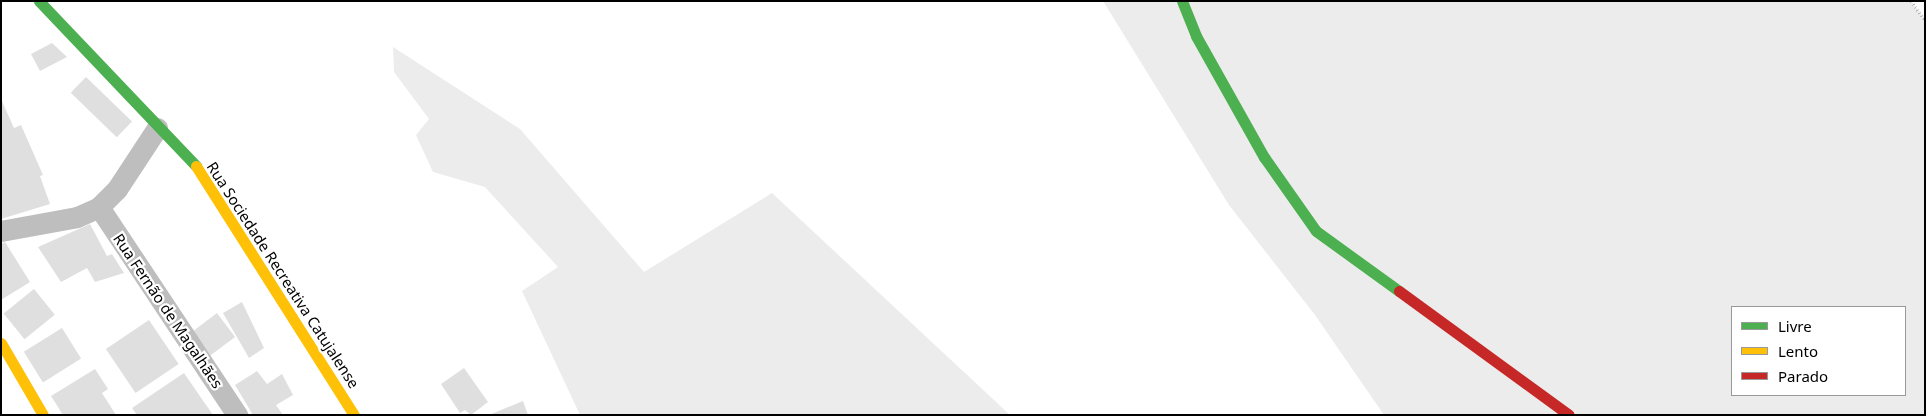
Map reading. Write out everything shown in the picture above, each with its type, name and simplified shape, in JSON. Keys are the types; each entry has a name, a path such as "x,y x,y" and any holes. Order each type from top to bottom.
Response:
{"street":[{"name":"Rua Sociedade Recreativa Catujalense","path":"39,1 157,128 201,171 354,415"},
{"path":"1182,1 1196,36 1264,156 1316,231 1569,415"},
{"path":"1,231 77,217 99,207 117,189 157,128"},
{"name":"Rua Fernão de Magalhães","path":"99,207 237,415"},
{"path":"1,343 43,415"}],"path":[{"path":"1911,1 1925,20"}],"shaded area":[{"path":"1103,1 1911,1 1925,18 1925,415 1384,415 1315,315 1229,205"},
{"path":"393,47 520,129 644,272 772,193 1010,415 580,415 522,291 558,267 485,187 433,172 416,135 429,119 394,72"}],"building":[{"path":"52,43 67,57 40,71 31,54"},
{"path":"86,77 132,121 117,137 71,93"},
{"path":"1,99 14,128 21,125 43,175 40,176 50,204 1,219"},
{"path":"90,224 107,256 112,254 124,273 95,282 87,268 61,282 38,247"},
{"path":"5,242 30,282 1,300 1,244"},
{"path":"34,289 55,315 24,339 4,314"},
{"path":"242,302 264,348 249,358 223,313"},
{"path":"217,313 235,337 210,356 192,332"},
{"path":"149,320 179,364 136,393 106,349"},
{"path":"62,328 81,359 43,382 24,352"},
{"path":"464,368 488,402 471,415 465,410 460,413 441,384"},
{"path":"95,369 108,389 102,393 116,415 63,415 51,396"},
{"path":"257,371 267,384 282,374 293,395 276,405 283,415 253,415 235,385"},
{"path":"184,373 213,415 137,415 132,408"},
{"path":"523,401 528,415 489,415"}],"traffic: fast":[{"path":"39,1 196,166"},
{"path":"1182,1 1196,36 1264,157 1316,231 1399,291"}],"traffic: slow":[{"path":"196,166 354,415"},
{"path":"1,343 43,415"}],"traffic: jam":[{"path":"1399,291 1569,415"}]}
